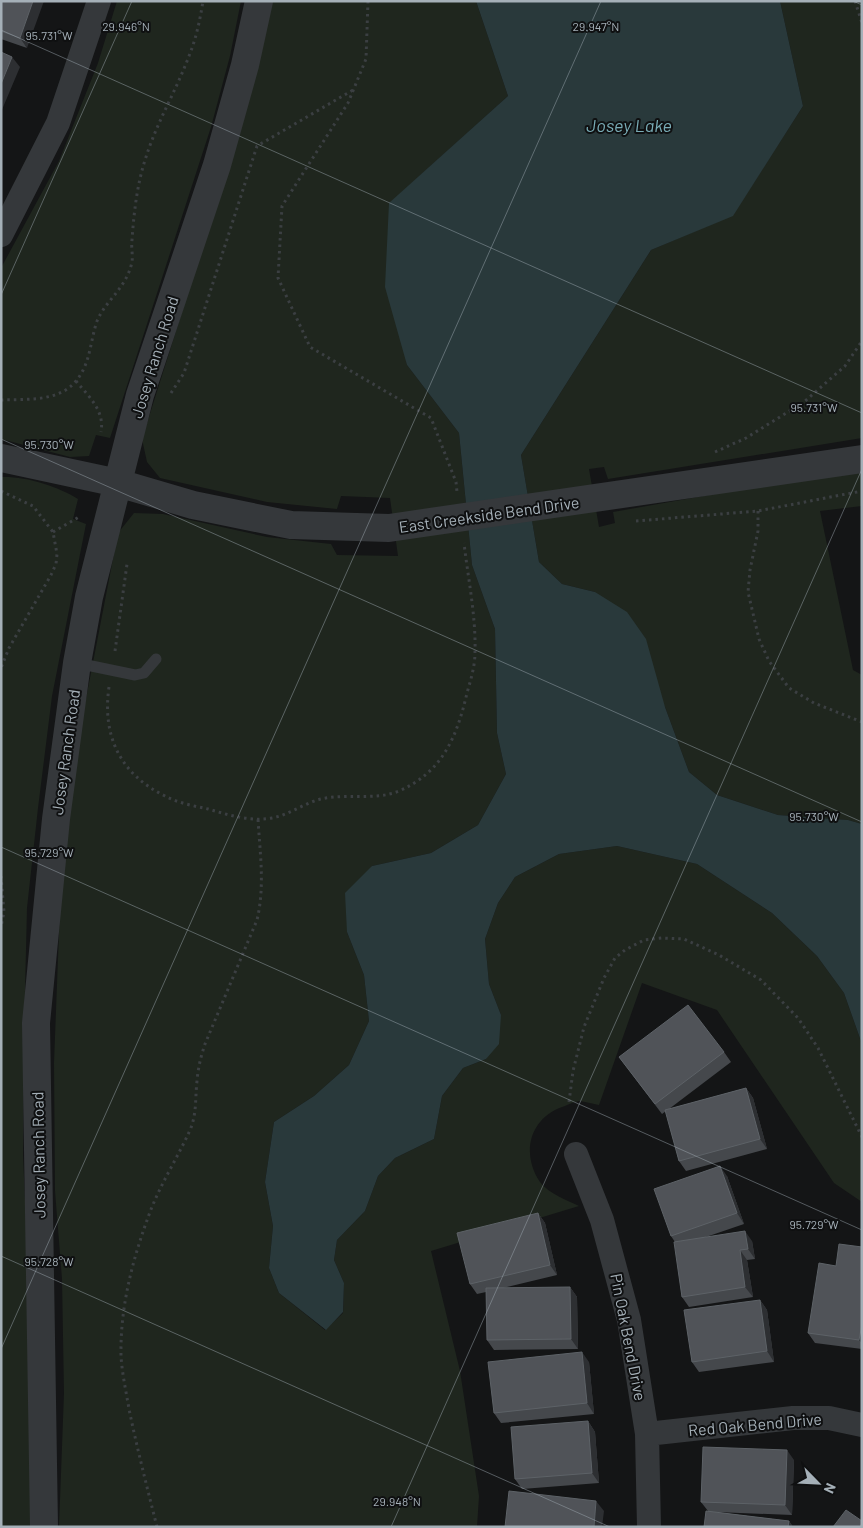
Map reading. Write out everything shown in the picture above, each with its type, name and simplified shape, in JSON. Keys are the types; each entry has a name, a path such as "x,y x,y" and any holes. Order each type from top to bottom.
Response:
{"street":[{"path":"1,235 58,123 99,1"},
{"name":"Josey Ranch Road","path":"44,1527 36,1023 56,819 76,664 89,597 140,395 217,165 245,65 259,1"},
{"name":"East Creekside Bend Drive","path":"1,458 118,483 193,505 290,525 389,528 862,459"},
{"name":"Pin Oak Bend Drive","path":"576,1154 602,1220 629,1320 647,1434 649,1527"},
{"name":"Red Oak Bend Drive","path":"647,1434 793,1418 829,1418 862,1425"}],"lane":[{"path":"76,664 134,675 144,673 156,659"}],"path":[{"path":"1,400 45,397 61,393 76,381 89,357 96,322 107,304 120,290 130,269 136,195 146,158 163,113 189,56 200,20 203,1"},
{"path":"368,1 366,58 354,90 348,103 282,206 278,278 310,346 431,418 456,482 458,501"},
{"path":"855,1 862,23"},
{"path":"168,397 184,373 257,146 354,90"},
{"path":"714,452 746,438 804,402 845,366 862,341"},
{"path":"76,381 92,400 101,416 100,433"},
{"path":"1,491 34,506 53,532 57,554 56,564 51,575 9,648 1,668"},
{"path":"631,522 758,511 862,491"},
{"path":"758,511 758,531 750,570 748,592 758,639 769,661 789,688 814,703 862,722"},
{"path":"53,532 79,517"},
{"path":"128,557 107,702 112,740 121,758 135,774 146,785 166,797 237,817 258,819 286,814 326,798 352,795 374,797 398,791 420,780 439,762 448,750 465,704 475,653 475,634 463,539"},
{"path":"157,1527 137,1451 121,1357 122,1324 126,1295 135,1255 151,1211 190,1129 195,1111 200,1060 205,1044 257,920 262,900 258,819"},
{"path":"1,876 4,912 1,927"},
{"path":"569,1102 572,1071 584,1027 604,978 615,958 644,940 662,938 684,939 719,955 761,980 798,1018 818,1048 862,1137"}],"shaded area":[{"path":"117,1 241,1 230,56 211,127 110,438 96,435 89,456 70,457 1,439 1,268 59,161 98,63"},
{"path":"272,1 476,1 508,96 390,203 407,365 459,433 472,565 495,629 497,733 506,774 478,825 431,853 372,866 347,932 364,975 369,1021 349,1065 314,1096 274,1122 265,1182 273,1226 269,1268 279,1293 325,1330 343,1313 344,1283 334,1260 337,1240 365,1211 378,1176 395,1158 434,1139 442,1096 463,1068 486,1059 501,1015 489,984 485,939 498,903 515,877 559,854 617,846 697,864 772,913 817,956 844,993 862,1044 862,1202 834,1183 717,1010 642,983 599,1105 578,1101 562,1107 542,1120 532,1139 530,1149 531,1160 540,1182 553,1193 579,1206 431,1251 460,1371 479,1496 477,1527 59,1527 64,1393 62,1279 55,1191 54,1063 60,906 73,766 118,533 134,513 163,514 267,537 331,544 337,555 398,556 390,498 341,496 337,509 267,502 160,478 147,462 142,439 183,309"},
{"path":"780,1 862,1 862,438 608,479 604,467 589,469 599,527 615,523 613,512 862,471 862,506 820,511 853,670 862,675 862,824 848,820 778,815 717,795 689,772 665,707 595,592 562,584 539,562 521,455 651,250 733,215 803,106"},
{"path":"1,477 31,480 70,494 78,499 73,519 86,524 52,696 27,908 23,1155 27,1247 31,1527 1,1527"}],"water":[{"name":"Josey Lake","path":"476,1 780,1 803,106 733,216 651,250 521,455 539,562 562,584 595,592 627,612 646,639 665,707 689,772 717,795 778,815 848,820 862,824 862,1044 844,993 817,956 772,913 697,864 617,846 559,854 515,877 498,903 485,939 489,984 501,1015 499,1044 486,1059 463,1068 442,1096 434,1139 395,1158 378,1176 365,1211 337,1240 334,1260 344,1283 343,1312 326,1330 279,1293 269,1268 273,1226 265,1182 274,1122 314,1096 349,1065 369,1021 364,975 347,932 345,893 372,866 431,853 478,825 506,774 497,733 495,629 472,565 459,433 407,365 385,287 389,203 508,96"}],"building":[{"path":"1,1 33,1 20,38 1,31"},
{"path":"1,52 12,57 1,84"},
{"path":"688,1005 724,1052 655,1104 619,1057"},
{"path":"746,1088 760,1139 679,1161 665,1110"},
{"path":"720,1166 737,1213 671,1236 654,1189"},
{"path":"538,1213 550,1265 470,1284 457,1233"},
{"path":"745,1231 748,1249 740,1250 745,1287 682,1297 674,1242"},
{"path":"839,1244 862,1247 862,1324 859,1340 808,1333 819,1263 836,1266"},
{"path":"570,1287 571,1339 487,1340 486,1288"},
{"path":"760,1300 767,1351 692,1362 684,1310"},
{"path":"582,1352 587,1403 494,1413 488,1362"},
{"path":"588,1421 592,1473 515,1479 511,1427"},
{"path":"703,1447 787,1450 785,1505 701,1502"},
{"path":"509,1491 596,1501 594,1527 505,1527"},
{"path":"846,1510 862,1521 862,1527 833,1527"},
{"path":"706,1511 789,1521 788,1527 704,1527"}]}
